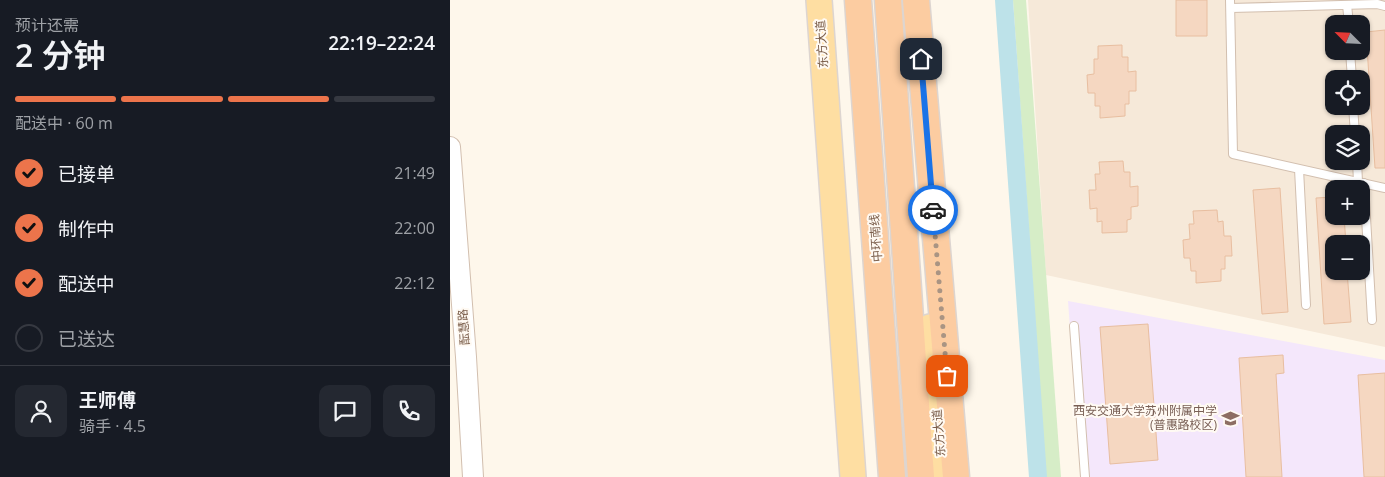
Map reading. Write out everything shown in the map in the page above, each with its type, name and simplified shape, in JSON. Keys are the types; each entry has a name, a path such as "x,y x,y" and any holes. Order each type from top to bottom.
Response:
{"highway":[{"name":"中环南线","path":"858,0 892,477"},
{"path":"888,0 921,477"},
{"path":"916,0 951,470"}],"main road":[{"name":"东方大道","path":"819,0 853,477"},
{"name":"东方大道","path":"904,0 951,470"}],"street":[{"name":"酝慧路","path":"450,147 458,358 472,477"}],"lane":[{"path":"1352,180 1233,154 1231,4 1384,4"},
{"path":"1347,5 1348,15"},
{"path":"1300,169 1306,305"},
{"path":"1370,184 1385,188"},
{"path":"1364,225 1372,320"},
{"path":"1074,326 1085,477"}],"shaded area":[{"path":"1028,0 1385,0 1385,347 1046,275"},
{"name":"西安交通大学苏州附属中学 (普惠路校区)","path":"1068,301 1385,360 1385,477 1081,477"}],"green space":[{"path":"1013,0 1026,0 1061,477 1046,477"}],"building":[{"path":"1176,0 1207,0 1207,36 1176,36"},
{"path":"1385,30 1385,168 1375,168 1368,60 1370,60 1370,32"},
{"path":"1122,45 1122,57 1128,57 1128,72 1136,71 1136,91 1129,91 1129,104 1125,104 1125,116 1100,118 1100,106 1095,106 1095,93 1088,93 1087,75 1094,74 1094,59 1098,59 1098,46"},
{"path":"1123,161 1124,172 1130,172 1130,187 1138,186 1138,206 1131,207 1131,219 1127,220 1127,232 1102,233 1102,221 1097,222 1097,208 1090,209 1089,190 1096,190 1095,174 1100,174 1099,162"},
{"path":"1280,188 1288,312 1262,314 1253,190"},
{"path":"1316,198 1325,198 1325,225 1345,225 1345,235 1325,235 1325,280 1348,280 1351,322 1324,324"},
{"path":"1217,210 1218,222 1223,221 1224,236 1231,236 1232,256 1225,256 1225,269 1221,269 1221,281 1196,283 1196,271 1191,271 1190,258 1184,258 1183,240 1190,239 1189,224 1194,224 1193,211"},
{"path":"1148,324 1158,460 1110,464 1100,327"},
{"path":"1283,355 1284,373 1276,374 1282,477 1246,477 1239,358"},
{"path":"1385,373 1385,477 1364,477 1358,375"}],"waterway":[{"path":"1004,0 1038,477"}],"way so far":[{"path":"933,210 947,376"}],"place":[{"name":"西安交通大学苏州附属中学 (普惠路校区)","path":"1231,418"}],"route":[{"path":"921,59 933,210"}]}
